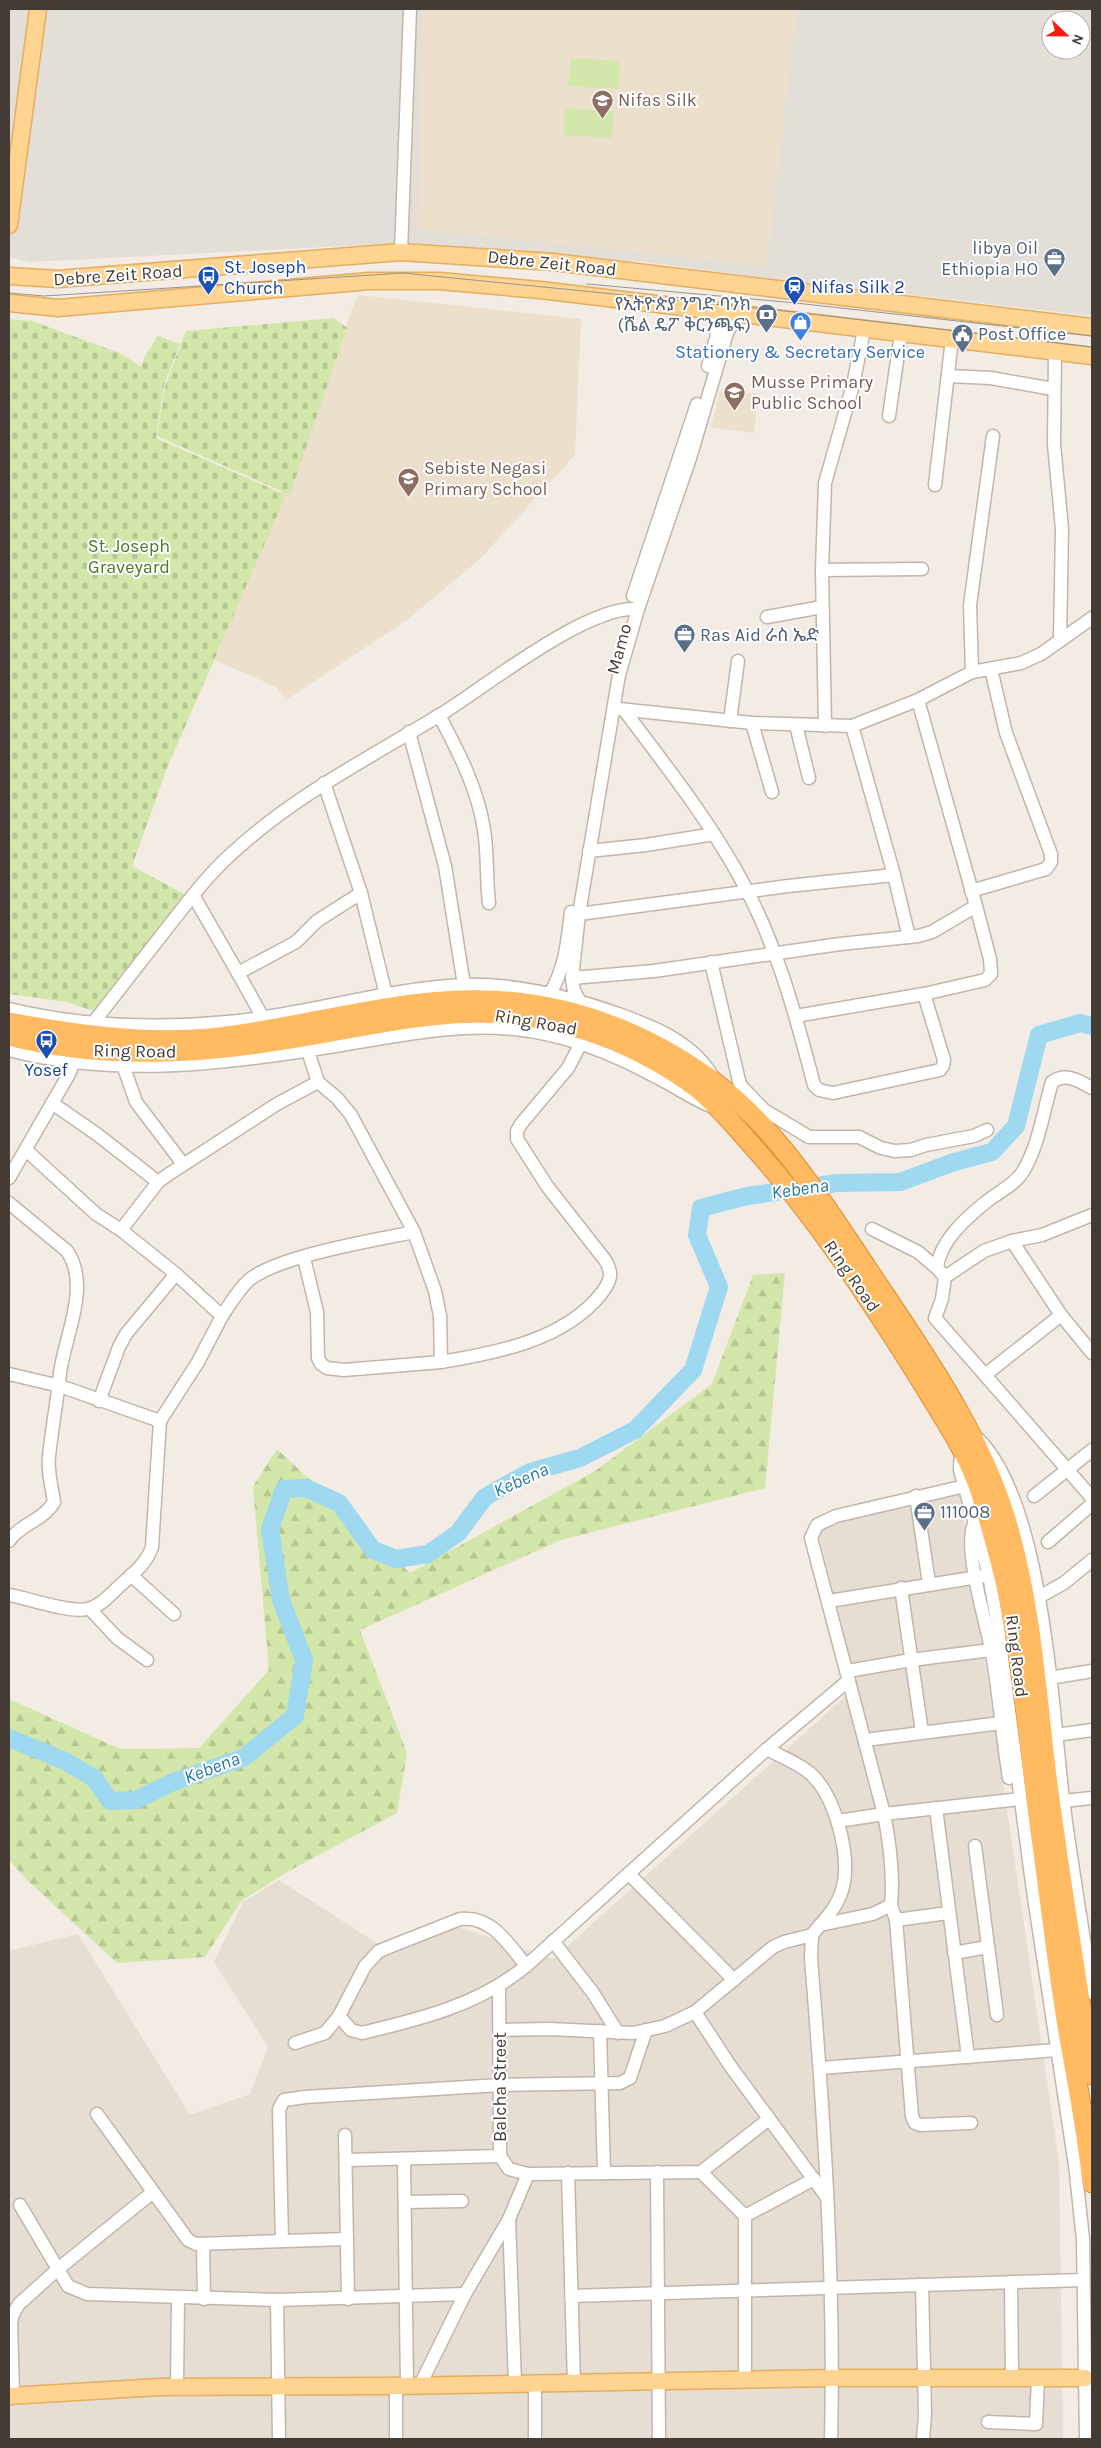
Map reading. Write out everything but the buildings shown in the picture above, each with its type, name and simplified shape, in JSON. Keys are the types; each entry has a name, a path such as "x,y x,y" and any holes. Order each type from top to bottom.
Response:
{"highway":[{"name":"Ring Road","path":"9,1022 112,1037 170,1040 259,1031 420,1003 484,999 519,1002 554,1008 627,1030 667,1050 717,1084 758,1122 808,1183 905,1340 980,1489 998,1550 1010,1606 1068,2030 1088,2137 1092,2183"},
{"name":"Ring Road","path":"9,1036 55,1046 95,1050 184,1052 256,1045 409,1018 481,1014 521,1016 562,1024 600,1035 640,1053 675,1073 702,1092 743,1135 795,1196 905,1340 968,1430 1000,1502 1010,1530 1026,1602 1052,1819 1092,2075"}],"main road":[{"path":"9,225 38,9"},
{"name":"Debre Zeit Road","path":"9,276 32,279 76,278 401,252 554,262 1092,327"},
{"name":"Debre Zeit Road","path":"9,303 58,308 408,280 540,290 1092,356"},
{"path":"11,2396 120,2388 177,2387 832,2378 1085,2378"}],"street":[{"path":"401,252 410,9"},
{"name":"Mamo","path":"550,994 560,976 564,963 633,609 685,456 717,335 713,312"},
{"path":"685,456 727,333 737,315"},
{"path":"825,726 822,570 825,483 853,385 864,330"},
{"path":"889,416 901,333"},
{"path":"935,485 952,339"},
{"path":"1055,351 1053,389 1054,444 1062,529 1060,639"},
{"path":"948,376 991,378 1053,389"},
{"path":"972,672 970,605 993,436"},
{"path":"822,570 922,568"},
{"path":"767,617 822,607"},
{"path":"93,1023 194,895 228,856 263,827 324,783 439,715 568,631 592,620 633,609"},
{"path":"614,707 752,723 852,726 918,700 972,672 1021,663 1041,654 1090,620 1092,634"},
{"path":"730,721 738,661"},
{"path":"971,892 1046,869 1051,862 1051,854 1006,732 991,669"},
{"path":"796,1016 924,994 985,980 991,974 990,959 976,906 918,700"},
{"path":"614,707 714,834 748,892 775,953 796,1016 814,1085 819,1090 833,1093 940,1070 944,1060 924,994"},
{"path":"579,1000 574,991 572,978 589,850 614,707"},
{"path":"439,715 471,779 476,797 484,829 489,903"},
{"path":"752,723 772,792"},
{"path":"796,725 809,778"},
{"path":"852,726 894,875 909,937"},
{"path":"409,732 445,866 464,985"},
{"path":"324,783 361,893 386,995"},
{"path":"589,850 646,845 714,834"},
{"path":"580,914 894,875"},
{"path":"238,973 296,942 317,921 361,893"},
{"path":"194,895 263,1018"},
{"path":"572,978 654,972 775,953 909,937 932,932 976,906"},
{"path":"711,962 740,1085 764,1110 809,1137 859,1137 881,1148 895,1151 911,1150 926,1145 974,1136 988,1130"},
{"path":"9,1009 65,1020 93,1023 182,1025 263,1018 424,988 464,985 498,986 579,1000 657,1028 684,1045 707,1067 717,1084"},
{"path":"9,1050 74,1062 188,1066 308,1051 441,1029 515,1029 581,1043 606,1052 659,1078 698,1102 719,1109"},
{"path":"304,1258 317,1312 318,1358 321,1364 327,1368 344,1370 441,1362 514,1347 573,1322 587,1311 611,1278 611,1269 547,1186 517,1139 516,1131 568,1068 581,1043"},
{"path":"308,1051 318,1082 337,1098 351,1115 414,1232 435,1291 440,1316 441,1362"},
{"path":"9,1178 69,1074 74,1062"},
{"path":"123,1065 136,1102 183,1164"},
{"path":"1092,1088 1066,1076 1059,1077 1052,1082 1030,1159 1020,1175 986,1202 949,1238 942,1248 942,1299 935,1318 1092,1498"},
{"path":"121,1230 158,1182 277,1104 318,1082"},
{"path":"52,1103 98,1135 158,1182"},
{"path":"26,1150 96,1214 121,1230 176,1274 222,1316"},
{"path":"9,1203 67,1251 74,1261 76,1279 74,1307 60,1373 60,1386 48,1459 54,1502 43,1515 10,1538"},
{"path":"941,1273 984,1251 1012,1241 1042,1235 1092,1215"},
{"path":"872,1229 918,1252 941,1273"},
{"path":"9,1594 74,1609 90,1609 100,1603 149,1557 152,1547 160,1421 198,1362 222,1316 250,1280 281,1264 414,1232"},
{"path":"1012,1241 1061,1315 1092,1353"},
{"path":"99,1401 118,1347 126,1334 176,1274"},
{"path":"985,1375 1061,1315"},
{"path":"9,1374 60,1386 160,1421"},
{"path":"968,1430 988,1447 1005,1479 1018,1513 1039,1598 1064,1801 1092,1988"},
{"path":"961,1450 960,1470 989,1575 1017,1800 1076,2165 1083,2239 1085,2439"},
{"path":"1034,1496 1092,1450"},
{"path":"965,1486 836,1516 817,1525 812,1531 812,1545 829,1601 884,1814 890,1845 891,1905 896,1920 912,2116 915,2123 920,2125 971,2123"},
{"path":"916,1496 929,1583"},
{"path":"1048,1542 1092,1504"},
{"path":"975,1522 971,1540 976,1577 997,1650"},
{"path":"1039,1598 1064,1583 1092,1560"},
{"path":"131,1575 174,1614"},
{"path":"829,1601 929,1583 989,1575"},
{"path":"901,1588 922,1732"},
{"path":"90,1609 117,1638 146,1660"},
{"path":"339,2016 351,2030 362,2033 452,2008 499,1986 526,1966 848,1676 911,1660 997,1650"},
{"path":"1049,1678 1092,1671"},
{"path":"865,1740 1006,1722"},
{"path":"1056,1735 1092,1730"},
{"path":"767,1749 810,1773 822,1786 832,1803 838,1822 844,1882 832,1912 816,1930 811,1958 820,2068 831,2288 831,2439"},
{"path":"1064,1801 1092,1798"},
{"path":"838,1822 884,1814 1017,1800"},
{"path":"936,1808 968,2057"},
{"path":"975,1846 997,2016"},
{"path":"629,1874 734,1980"},
{"path":"500,2030 550,2029 618,2033 665,2026 695,2012 772,1947 816,1930 873,1914 891,1905"},
{"path":"896,1920 948,1913"},
{"path":"295,2043 325,2033 339,2016 365,1966 379,1951 460,1919 472,1917 481,1920 503,1938 526,1966"},
{"path":"553,1941 593,1993 618,2033"},
{"path":"954,1953 987,1947"},
{"name":"Balcha Street","path":"346,2160 404,2160 500,2156 499,1986"},
{"path":"695,2012 769,2119 826,2196"},
{"path":"282,2241 279,2109 284,2100 500,2085 620,2083 630,2078 646,2030"},
{"path":"600,2032 604,2173"},
{"path":"820,2068 1057,2050"},
{"path":"97,2114 188,2240 202,2245 347,2239"},
{"path":"500,2156 509,2169 528,2174 701,2172 769,2119"},
{"path":"345,2135 348,2299"},
{"path":"396,2439 408,2385 404,2160"},
{"path":"657,2172 659,2439"},
{"path":"701,2172 745,2216 745,2379"},
{"path":"408,2385 509,2219 528,2174"},
{"path":"568,2174 574,2383"},
{"path":"745,2216 814,2179"},
{"path":"11,2396 12,2314 19,2304 58,2268 153,2192"},
{"path":"405,2202 462,2202"},
{"path":"20,2205 68,2286 86,2294 277,2300 407,2298 465,2294"},
{"path":"509,2219 515,2383"},
{"path":"202,2245 204,2299"},
{"path":"571,2296 1083,2280"},
{"path":"1011,2282 1012,2378"},
{"path":"922,2285 923,2439"},
{"path":"177,2387 178,2298"},
{"path":"277,2300 279,2439"},
{"path":"988,2422 1036,2424 1038,2378"},
{"path":"535,2383 535,2439"}],"shaded area":[{"path":"9,9 1092,9 1092,316 644,262 406,243 30,262 9,257"},
{"name":"Nifas Silk","path":"423,9 797,9 767,266 418,229"},
{"name":"Sebiste Negasi Primary School","path":"358,295 581,319 575,455 479,560 407,620 286,700 276,687 215,660"},
{"name":"Musse Primary Public School","path":"720,391 758,394 754,433 711,427"},
{"path":"960,1491 1059,2162 1063,2439 9,2439 9,1951 78,1934 190,2115 250,2094 268,2047 214,1962 243,1902 279,1880 378,1944 450,1924 553,1959 857,1686 817,1527"}],"green space":[{"path":"571,58 620,61 619,89 568,86"},
{"path":"565,108 614,111 612,138 563,135"},
{"path":"334,318 347,328 290,495 157,436 165,386 186,331"},
{"name":"St. Joseph Graveyard","path":"9,319 32,321 122,354 141,367 145,356 158,336 180,344 164,385 156,438 286,495 167,768 132,866 186,895 96,1012 67,1002 9,994"},
{"path":"785,1273 765,1488 561,1540 360,1630 407,1753 397,1813 289,1871 241,1901 205,1957 117,1963 25,1878 9,1860 9,1699 120,1749 199,1748 269,1670 253,1486 277,1449 410,1573 595,1471 712,1384 753,1275"}],"waterway":[{"name":"Kebena","path":"9,1738 65,1761 94,1778 110,1801 136,1800 173,1782 243,1758 295,1716 304,1660 281,1600 270,1529 284,1489 306,1488 339,1503 373,1550 396,1559 428,1554 458,1533 485,1497 530,1472 580,1458 635,1430 693,1370 719,1287 697,1235 701,1208 747,1196 837,1183 900,1182 954,1162 992,1152 1016,1126 1039,1035 1080,1023 1092,1026"}],"tram line":[{"path":"9,293 44,296 403,273 794,312 1092,347"},
{"path":"587,284 796,303 1092,336"}],"place":[{"name":"Nifas Silk","path":"602,119"},
{"name":"libya Oil Ethiopia HO","path":"1054,277"},
{"name":"St. Joseph Church","path":"208,296"},
{"name":"Nifas Silk 2","path":"795,306"},
{"name":"የኢትዮጵያ ንግድ ባንክ (ሼል ዴፖ ቅርንጫፍ)","path":"767,333"},
{"name":"Stationery & Secretary Service","path":"800,341"},
{"name":"Post Office","path":"962,353"},
{"name":"Musse Primary Public School","path":"735,411"},
{"name":"Sebiste Negasi Primary School","path":"408,497"},
{"name":"Ras Aid ራስ ኤድ","path":"684,654"},
{"name":"Yosef","path":"46,1059"},
{"name":"111008","path":"924,1531"}]}
